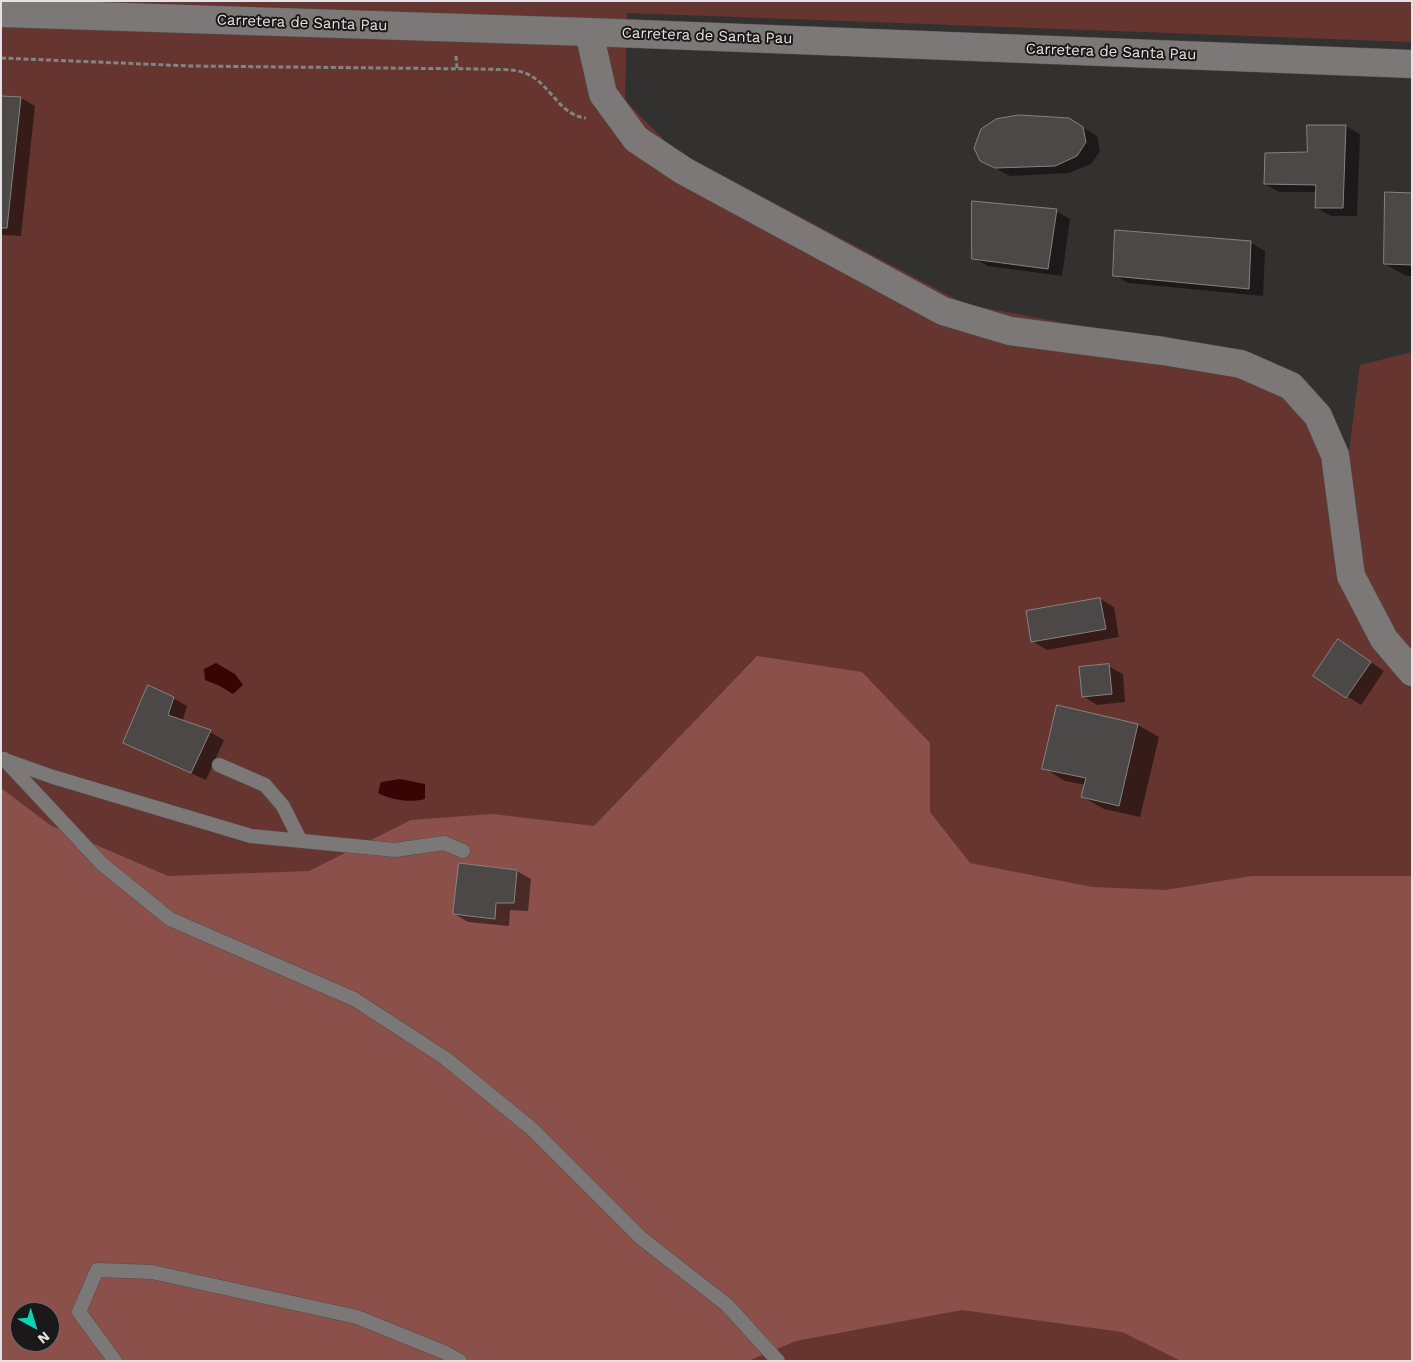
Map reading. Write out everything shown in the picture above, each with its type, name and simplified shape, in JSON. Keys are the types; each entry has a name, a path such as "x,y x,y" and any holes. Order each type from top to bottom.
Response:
{"main road":[{"name":"Carretera de Santa Pau","path":"1,13 589,32 1412,64"},
{"path":"589,32 603,94 636,139 684,171 944,311 1010,331 1163,351 1241,364 1291,386 1318,416 1335,455 1351,576 1384,639 1412,672"}],"lane":[{"path":"3,758 53,777 251,836 395,850 444,843 463,851"},
{"path":"3,758 102,864 170,919 354,999 444,1058 532,1129 641,1238 727,1306 778,1361"},
{"path":"219,766 265,785 283,806 300,840"},
{"path":"115,1361 79,1312 97,1270 152,1272 357,1317 446,1353 460,1361"}],"path":[{"path":"1,58 191,66 479,69 525,73 540,82 564,109 579,118 589,119 610,104"}],"shaded area":[{"path":"1,1 1412,1 1412,42 627,13 625,100 673,149 965,304 1273,363 1323,405 1347,468 1360,365 1412,352 1412,1361 1,1361"},
{"path":"757,656 862,672 930,743 930,812 970,863 1092,887 1165,890 1252,876 1412,876 1412,1361 1181,1361 1122,1332 962,1310 796,1341 748,1361 1,1361 1,788 50,825 168,876 309,871 411,820 492,814 594,826"},
{"path":"216,663 235,674 243,685 233,694 205,680 204,669"},
{"path":"400,779 425,784 425,799 401,800 378,793 381,782"}],"building":[{"path":"1,96 21,97 7,228 1,228"},
{"path":"1019,115 1069,118 1083,127 1086,142 1077,156 1055,166 995,168 980,161 974,148 981,129 996,119"},
{"path":"1307,125 1346,125 1343,208 1315,208 1316,185 1264,184 1265,153 1307,152"},
{"path":"1385,192 1412,193 1412,265 1384,264"},
{"path":"972,201 1057,209 1048,269 972,259"},
{"path":"1115,230 1251,241 1249,289 1113,276"},
{"path":"1100,598 1106,629 1031,642 1026,611"},
{"path":"1338,639 1371,662 1346,698 1313,676"},
{"path":"1109,664 1112,694 1082,697 1079,667"},
{"path":"148,685 174,697 168,715 211,730 191,773 123,743"},
{"path":"1057,705 1138,724 1119,806 1081,797 1086,778 1042,769"},
{"path":"459,863 517,870 514,903 496,903 495,919 453,914"}]}
